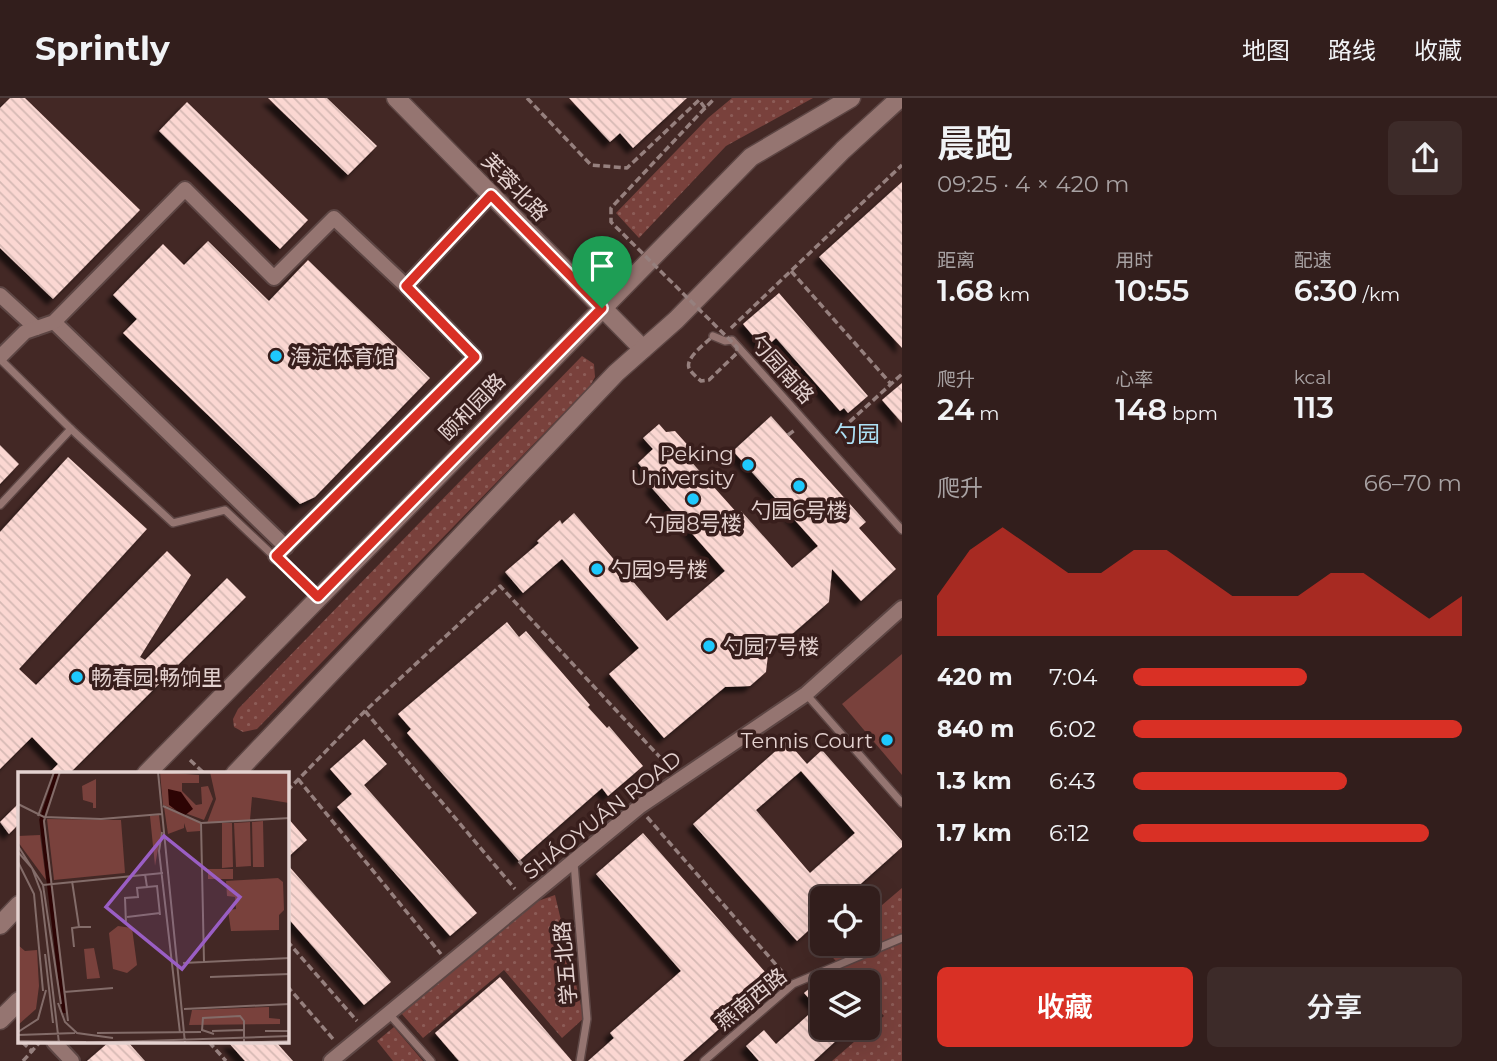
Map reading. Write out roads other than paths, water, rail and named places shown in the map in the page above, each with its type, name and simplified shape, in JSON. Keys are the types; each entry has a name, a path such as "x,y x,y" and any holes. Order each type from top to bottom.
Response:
{"street":[{"name":"芙蓉北路","path":"396,98 643,349"},
{"name":"颐和园路","path":"148,772 751,157 851,98"},
{"path":"237,772 616,373 676,320 843,150 900,98"},
{"path":"0,358 24,332 54,322 185,189 274,278 334,218 406,286 475,357 281,552 54,322"},
{"path":"406,286 491,195"},
{"path":"0,295 36,328"},
{"name":"SHÁOYUÁN ROAD","path":"331,1061 639,807 806,694 901,611"},
{"path":"0,925 18,906"},
{"path":"0,1020 18,1002"},
{"path":"56,1044 72,1061"}],"lane":[{"name":"勺园南路","path":"716,338 732,340 902,530"},
{"path":"0,358 71,429 173,523 225,510 281,552 318,597"},
{"path":"0,505 71,429"},
{"path":"806,694 902,803"},
{"name":"学五北路","path":"574,862 587,1019 580,1061"},
{"name":"燕南西路","path":"704,1061 793,984 902,938"},
{"path":"389,1013 431,1061"}],"place":[{"name":"海淀体育馆","path":"276,356"},
{"name":"Peking University","path":"748,465"},
{"name":"勺园6号楼","path":"799,486"},
{"name":"勺园8号楼","path":"693,499"},
{"name":"勺园9号楼","path":"597,569"},
{"name":"勺园7号楼","path":"709,646"},
{"name":"畅春园·畅饷里","path":"77,677"},
{"name":"Tennis Court","path":"887,740"}],"district":[{"name":"勺园","path":"857,434"}]}
